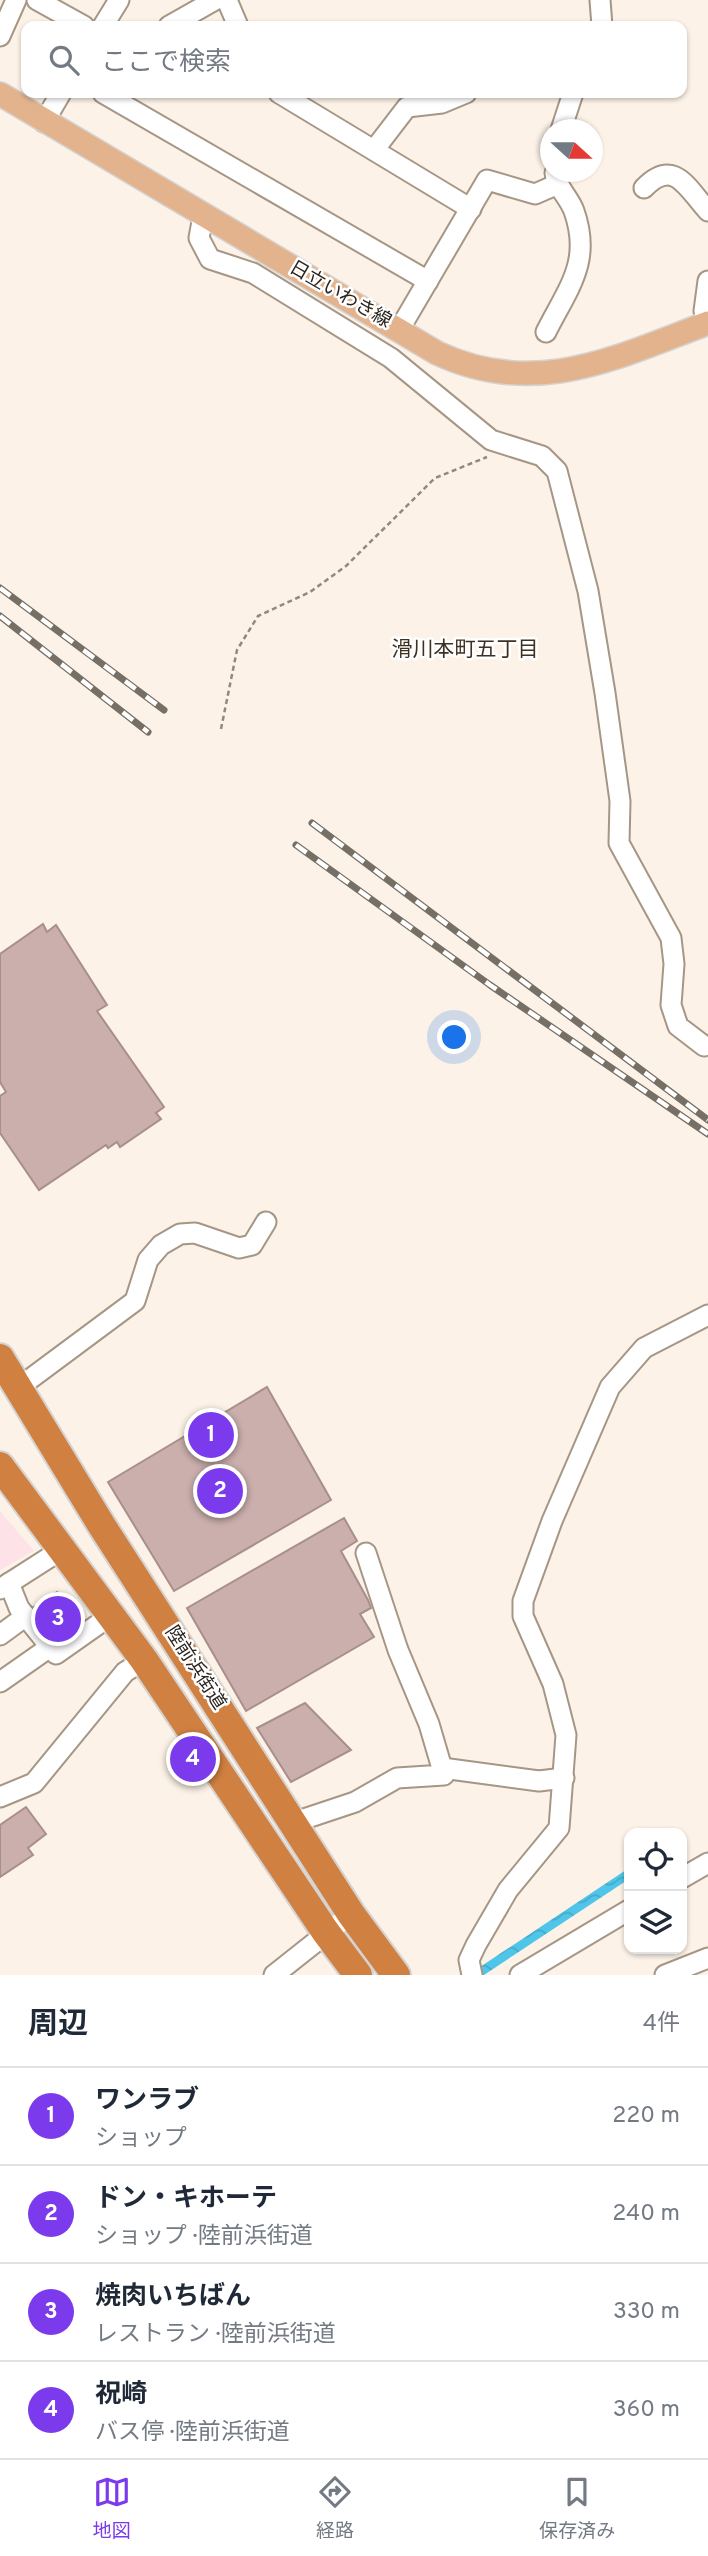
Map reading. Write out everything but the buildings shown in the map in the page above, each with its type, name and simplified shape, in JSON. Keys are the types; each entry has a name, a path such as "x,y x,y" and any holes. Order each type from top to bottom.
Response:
{"highway":[{"name":"陸前浜街道","path":"8,1376 102,1526 295,1822 351,1914 396,1975"},
{"path":"0,1445 3,1471"},
{"name":"陸前浜街道","path":"3,1471 144,1660 325,1931 358,1975"},
{"path":"61,1550 102,1526"},
{"path":"131,1567 132,1583 158,1630 155,1647 144,1660"}],"main road":[{"name":"日立いわき線","path":"0,94 399,330 466,365 495,373 539,374 599,364 708,323"}],"street":[{"path":"0,36 16,0"},
{"path":"37,0 75,21"},
{"path":"106,21 119,0"},
{"path":"178,21 215,0"},
{"path":"227,0 236,21"},
{"path":"600,0 602,21"},
{"path":"44,122 58,98"},
{"path":"112,98 428,281"},
{"path":"287,98 471,209"},
{"path":"374,150 407,107 442,103 454,98"},
{"path":"565,119 571,98"},
{"path":"644,188 661,174 668,173 678,178 708,211"},
{"path":"399,330 487,180 536,194 551,182"},
{"path":"546,332 580,266 582,239 573,207 558,182"},
{"path":"203,216 200,238 210,259 253,273 380,351 491,440 542,456 557,471 588,591 620,802 619,843 671,938 674,964 671,1006 678,1026 704,1046"},
{"path":"708,281 704,312 708,323"},
{"path":"8,1376 135,1301 132,1281 161,1245 180,1234 195,1234 239,1248 252,1245 266,1222"},
{"path":"472,1975 469,1960 495,1912 536,1853 559,1828 566,1735 553,1684 523,1616 523,1601 557,1510 610,1387 644,1348 708,1315"},
{"path":"61,1550 4,1586 26,1616 55,1654 110,1616"},
{"path":"295,1822 355,1802 397,1778 444,1775 429,1724 398,1650 366,1553"},
{"path":"0,1635 26,1616"},
{"path":"0,1682 50,1647"},
{"path":"0,1797 34,1783 125,1672 144,1660"},
{"path":"442,1768 539,1781 564,1778"},
{"path":"687,1875 708,1863"},
{"path":"520,1975 624,1913"},
{"path":"274,1975 325,1931 351,1914"},
{"path":"665,1975 708,1958"}],"path":[{"path":"221,729 237,650 258,616 310,593 346,566 435,478 510,448"}],"shaded area":[{"path":"0,1511 34,1551 0,1570"}],"water":[{"path":"624,1871 624,1882 484,1975 468,1975"}],"railway":[{"path":"0,588 164,710"},
{"path":"0,616 148,732"},
{"path":"312,823 708,1120"},
{"path":"296,845 490,985 708,1134"}],"place":[{"name":"ワンラブ","path":"211,1435"},
{"name":"ドン・キホーテ","path":"220,1491"},
{"name":"焼肉いちばん","path":"58,1619"},
{"name":"祝崎","path":"193,1759"}],"district":[{"name":"滑川本町五丁目","path":"465,650"}]}
